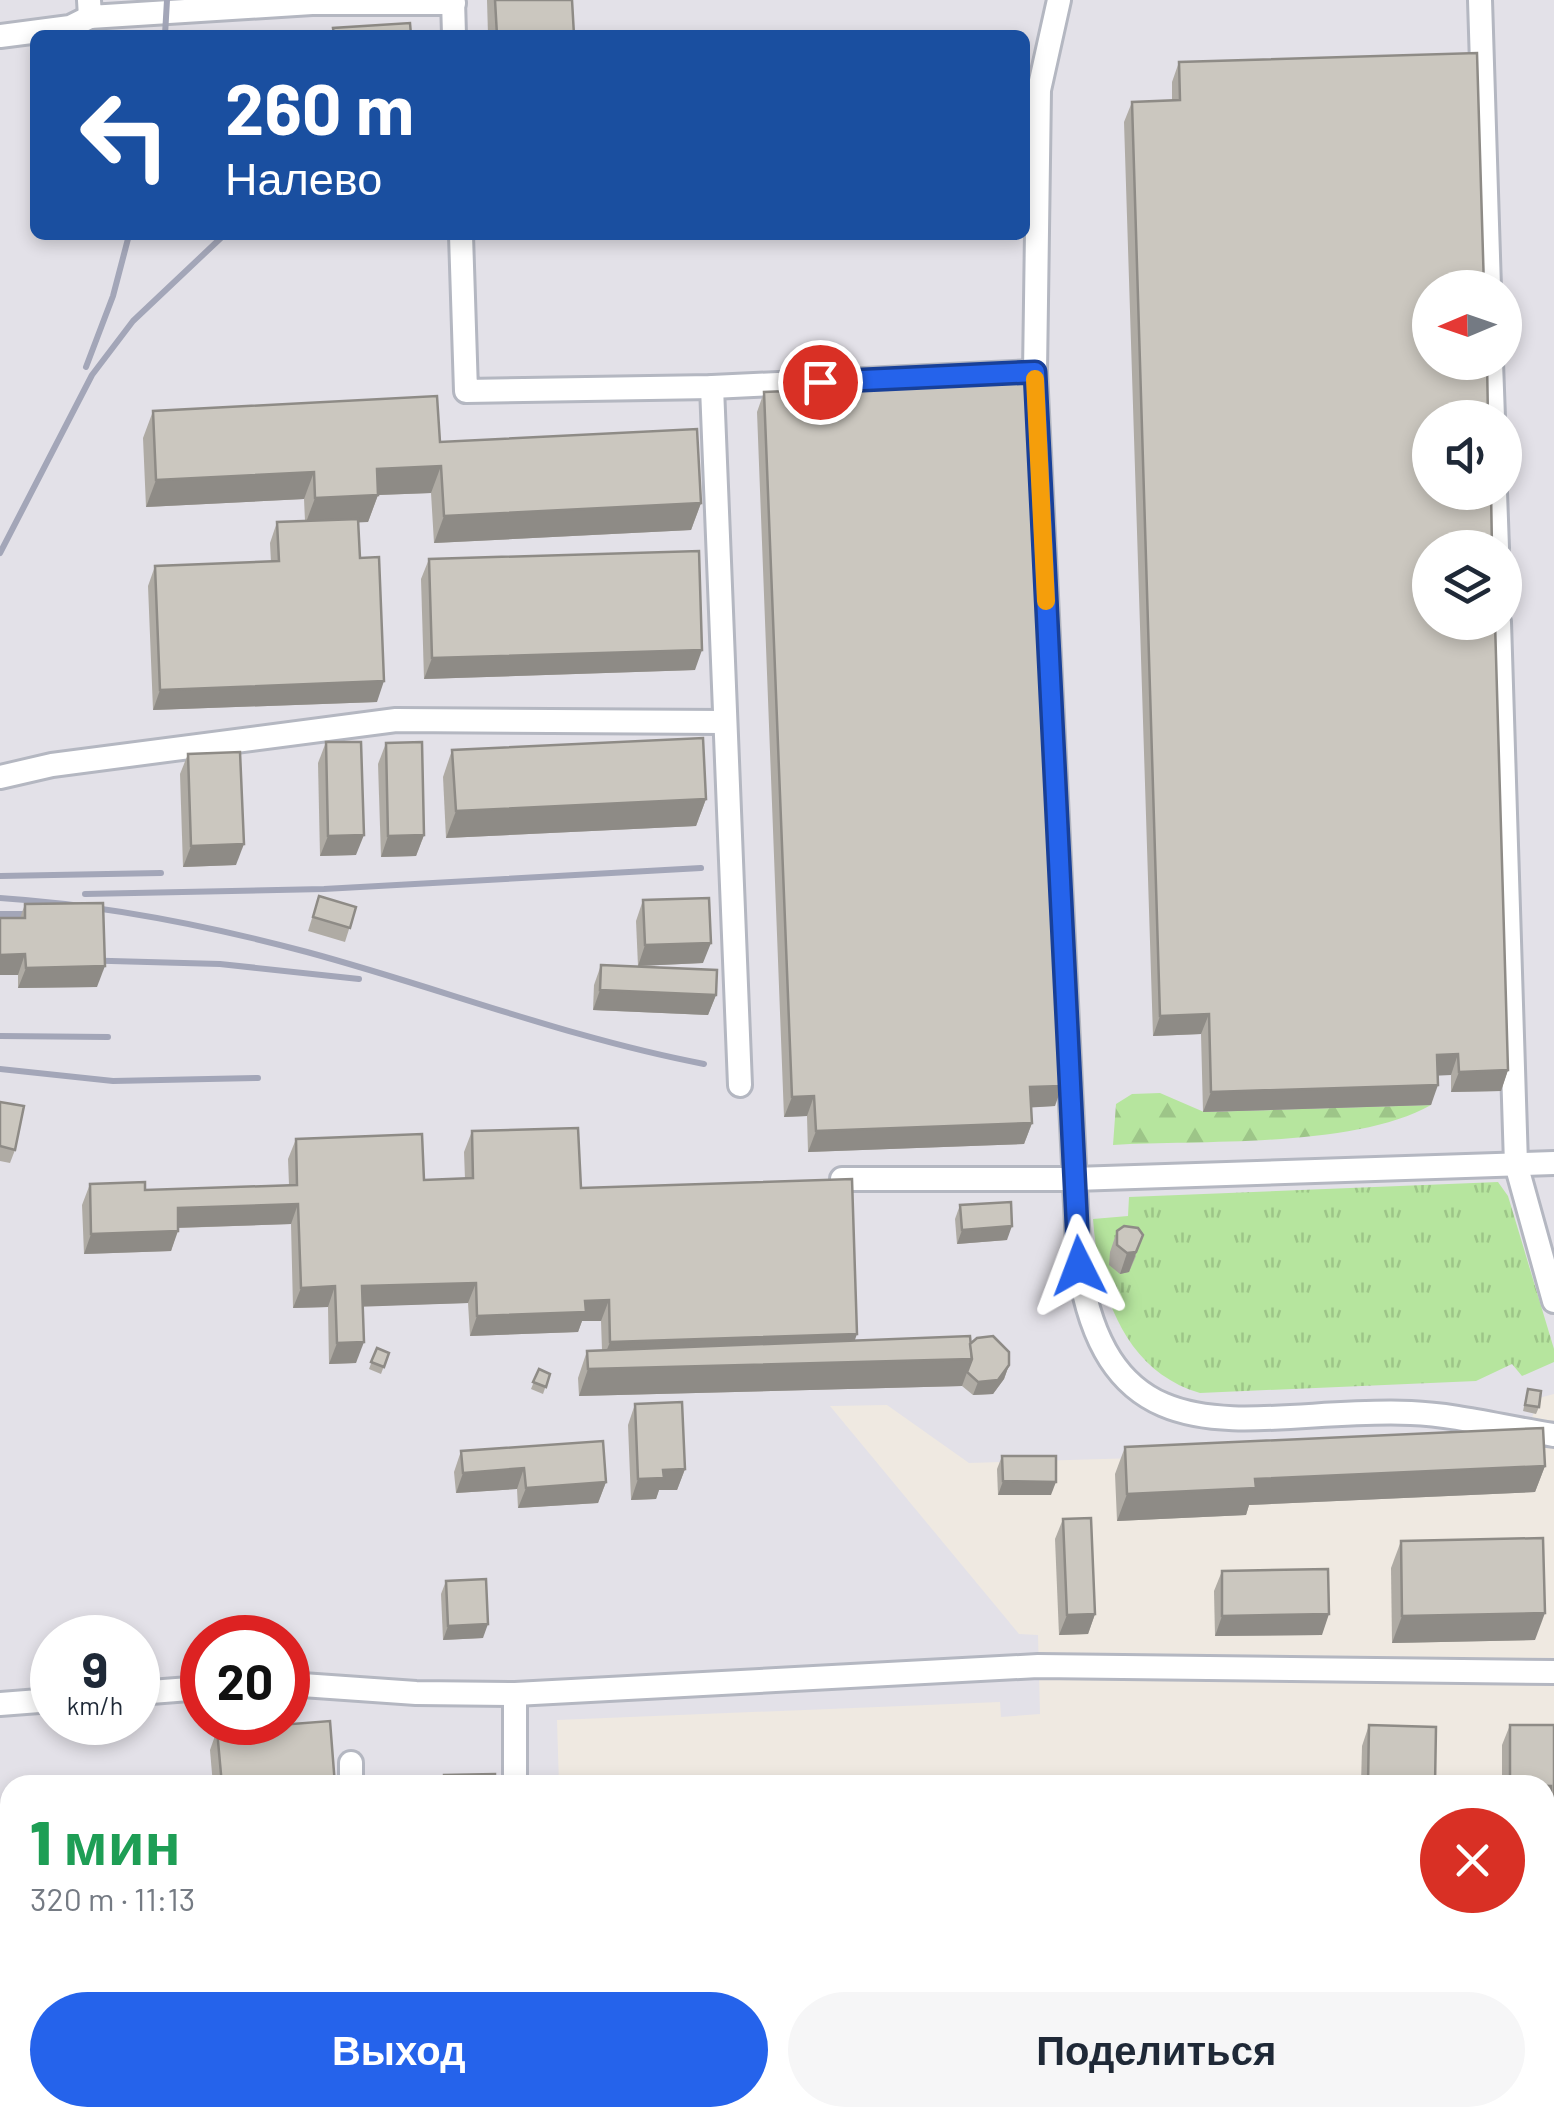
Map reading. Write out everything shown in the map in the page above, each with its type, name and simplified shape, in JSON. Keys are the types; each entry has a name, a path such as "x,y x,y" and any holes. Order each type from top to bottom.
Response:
{"lane":[{"path":"1058,0 1039,90 1035,372 1079,1266 1090,1317 1113,1361 1155,1403 1208,1419 1408,1413 1554,1435"},
{"path":"1480,0 1488,270"},
{"path":"52,30 70,28 89,9 453,2 454,30"},
{"path":"0,36 30,33"},
{"path":"461,240 466,391 712,386 1035,372"},
{"path":"712,386 740,1085"},
{"path":"1500,640 1516,1164 1554,1301"},
{"path":"0,777 52,765 396,720 724,722"},
{"path":"842,1180 1074,1178 1554,1163"},
{"path":"310,1684 416,1693 515,1694 1038,1666 1554,1672"},
{"path":"515,1694 515,1775"},
{"path":"0,1704 30,1702"}],"shaded area":[{"path":"0,0 1554,0 1554,1394 1539,1398 1521,1449 1282,1451 1270,1440 1219,1442 1208,1456 969,1463 887,1405 830,1406 1019,1634 1038,1635 1040,1714 1001,1717 1000,1702 557,1720 559,1775 0,1775"}],"green space":[{"path":"1160,1093 1204,1112 1431,1105 1399,1119 1321,1135 1113,1145 1116,1104 1132,1094"},
{"path":"1498,1182 1508,1196 1554,1349 1554,1362 1522,1376 1512,1364 1476,1381 1200,1393 1152,1367 1134,1347 1120,1325 1101,1273 1093,1219 1128,1216 1129,1197"}],"building":[{"path":"495,0 572,0 574,30 497,30"},
{"path":"410,23 411,30 333,30"},
{"path":"1477,53 1483,270 1412,270 1412,380 1487,380 1488,400 1412,400 1412,510 1491,510 1492,530 1412,530 1412,640 1496,640 1508,1070 1459,1072 1458,1054 1437,1055 1438,1085 1211,1092 1209,1014 1160,1016 1132,102 1180,100 1179,62"},
{"path":"1035,381 1062,1086 1030,1087 1032,1123 816,1131 814,1096 792,1097 764,392"},
{"path":"437,396 440,442 697,429 701,503 444,516 441,466 377,469 378,495 315,498 314,472 156,480 153,411"},
{"path":"358,519 360,558 379,557 384,681 160,690 155,566 279,561 277,522"},
{"path":"699,551 702,650 432,658 429,559"},
{"path":"703,738 706,799 456,811 452,750"},
{"path":"326,742 361,742 364,835 328,836"},
{"path":"422,742 424,835 388,836 386,743"},
{"path":"240,752 244,844 191,846 188,754"},
{"path":"319,896 356,907 350,928 313,917"},
{"path":"709,898 711,943 645,945 643,900"},
{"path":"103,903 105,966 26,968 25,954 0,955 0,918 25,918 25,904"},
{"path":"601,965 717,970 716,995 600,990"},
{"path":"0,1102 24,1106 15,1150 0,1146"},
{"path":"578,1128 581,1188 852,1179 857,1334 610,1342 609,1300 585,1301 586,1312 477,1316 476,1283 362,1286 364,1342 337,1343 335,1286 301,1288 298,1204 178,1208 178,1231 91,1234 90,1184 145,1182 145,1190 297,1185 296,1139 422,1134 424,1180 473,1178 472,1131"},
{"path":"1011,1202 1012,1226 962,1230 960,1205"},
{"path":"1124,1226 1138,1228 1143,1235 1136,1252 1127,1253 1117,1245 1117,1231"},
{"path":"970,1336 972,1359 588,1369 587,1351"},
{"path":"993,1336 1009,1352 1009,1365 998,1380 978,1382 967,1372 972,1359 970,1344 977,1338"},
{"path":"377,1348 389,1353 384,1367 371,1362"},
{"path":"539,1369 550,1374 546,1387 533,1382"},
{"path":"1528,1389 1541,1391 1539,1407 1525,1405"},
{"path":"682,1402 685,1469 663,1470 664,1478 638,1479 635,1404"},
{"path":"1543,1428 1545,1466 1255,1479 1256,1488 1127,1494 1125,1447"},
{"path":"603,1441 606,1482 526,1488 524,1468 463,1473 461,1451"},
{"path":"1002,1456 1056,1456 1056,1482 1003,1481"},
{"path":"1091,1518 1095,1614 1067,1615 1063,1519"},
{"path":"1543,1538 1545,1613 1402,1616 1401,1541"},
{"path":"1328,1569 1329,1614 1222,1616 1222,1571"},
{"path":"486,1579 488,1624 448,1626 446,1581"},
{"path":"330,1721 334,1775 221,1775 218,1745 310,1745 310,1723"},
{"path":"1369,1725 1436,1727 1435,1775 1368,1775"},
{"path":"1510,1725 1554,1725 1554,1775 1510,1775"}],"railway":[{"path":"165,30 167,0"},
{"path":"86,367 113,296 128,240"},
{"path":"0,553 92,375 133,321 219,240"},
{"path":"85,894 324,889 701,868"},
{"path":"0,876 161,873"},
{"path":"0,898 117,911 231,933 357,966 603,1041 704,1064"},
{"path":"0,914 45,914"},
{"path":"75,960 220,964 359,979"},
{"path":"0,1036 108,1037"},
{"path":"0,1069 113,1081 258,1078"}],"slow traffic":[{"path":"1035,379 1046,601"}],"route":[{"path":"820,382 1035,372 1079,1266"}]}
